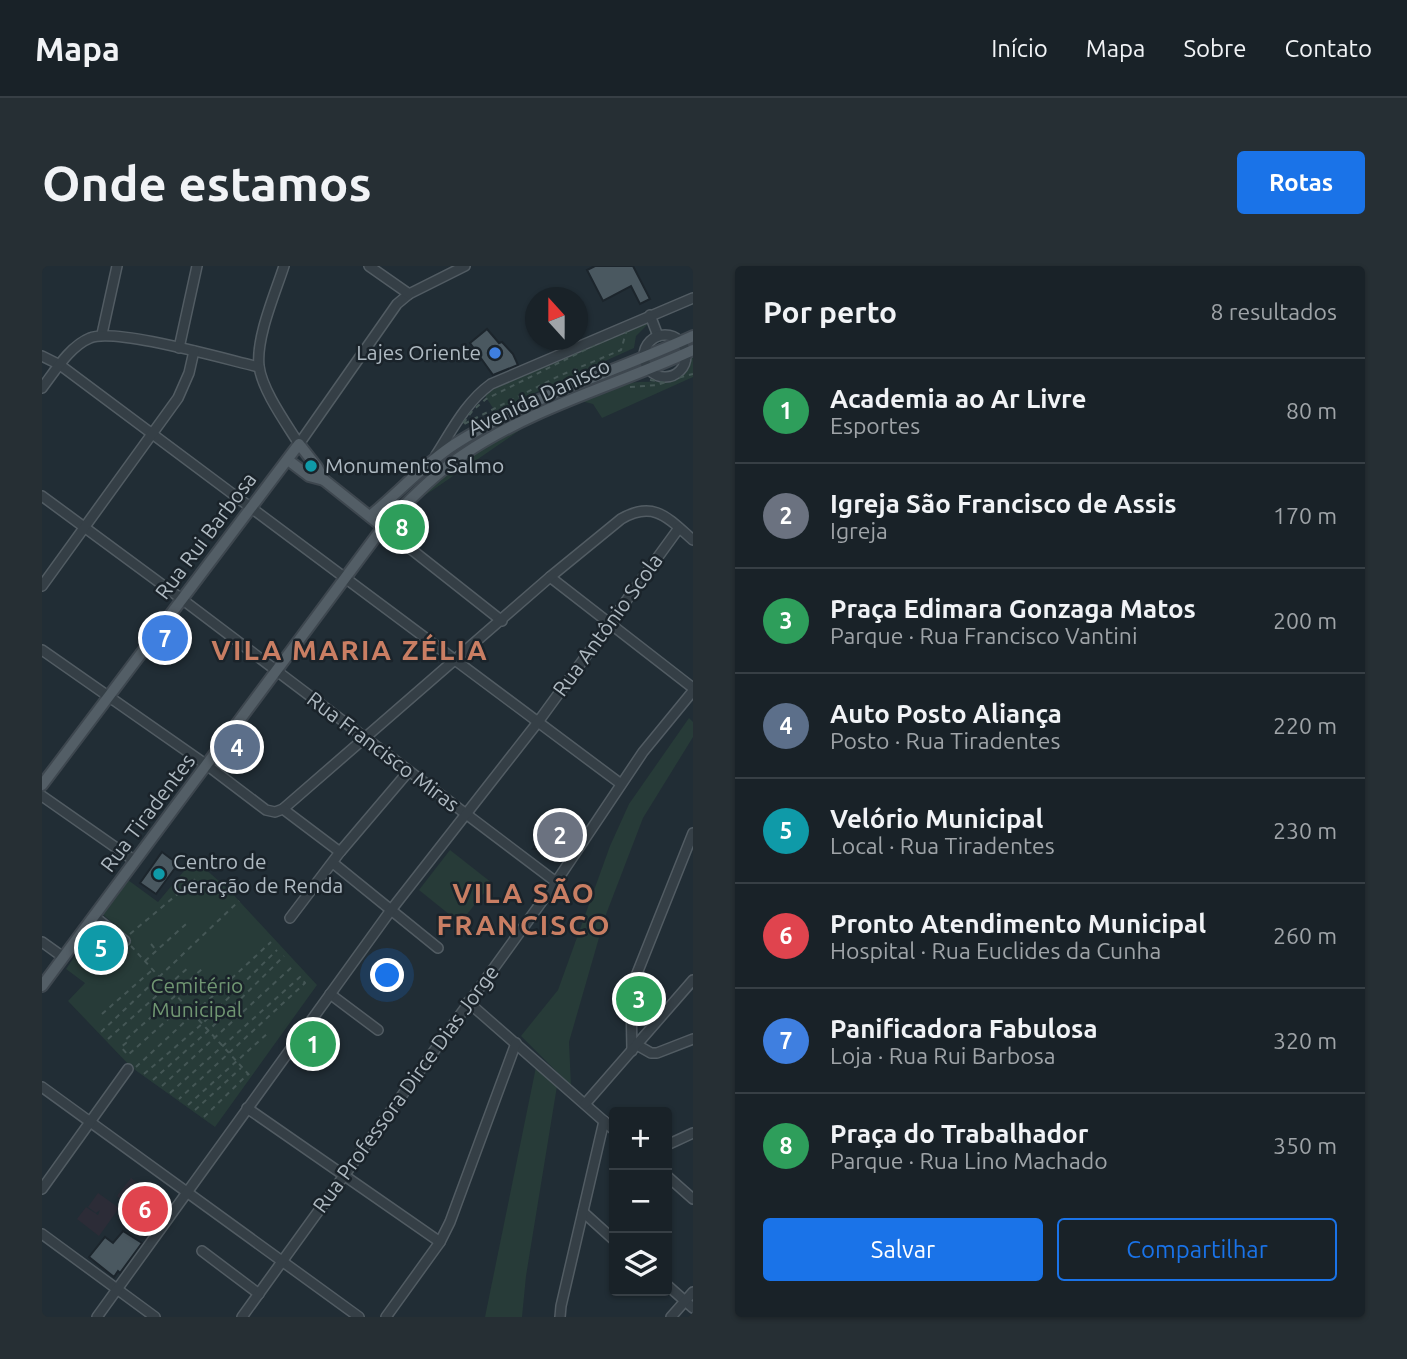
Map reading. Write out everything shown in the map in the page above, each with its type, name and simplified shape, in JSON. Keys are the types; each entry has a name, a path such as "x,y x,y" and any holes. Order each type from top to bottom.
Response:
{"main road":[{"name":"Avenida Danisco","path":"383,527 438,475 488,440 526,420 644,368 693,336"},
{"name":"Avenida Danisco","path":"370,516 433,460 478,430 522,408 690,352"},
{"name":"Rua Rui Barbosa","path":"42,785 299,444"},
{"path":"299,444 324,480"},
{"path":"288,460 309,476 324,480 383,527"},
{"name":"Rua Tiradentes","path":"42,986 383,527"}],"street":[{"path":"102,334 117,266"},
{"path":"179,348 197,266"},
{"path":"284,266 262,337 259,367 275,403 299,444 397,304 409,293 465,266"},
{"path":"369,266 409,293"},
{"path":"433,460 463,413 491,384 693,298"},
{"path":"650,315 658,336"},
{"path":"42,388 78,345 86,339 102,334 194,351 259,367"},
{"path":"669,335 681,342 690,352 685,366 676,375 664,378 644,368 646,347 658,336 669,335"},
{"path":"42,586 152,435 184,386 194,351"},
{"path":"42,356 60,365 621,784"},
{"name":"Rua Francisco Miras","path":"42,496 556,882"},
{"path":"42,650 266,810 275,812 365,739 550,577 621,519 633,512 652,510 693,540"},
{"path":"383,527 502,621"},
{"name":"Rua Antônio Scola","path":"97,1317 391,911 538,722 679,528"},
{"path":"550,577 693,690"},
{"name":"Rua Professora Dirce Dias Jorge","path":"242,1317 556,882 656,734 693,690"},
{"path":"290,918 340,852 408,772"},
{"path":"42,796 135,861"},
{"path":"283,808 340,852"},
{"path":"634,1048 631,996 634,981 693,833"},
{"path":"687,848 693,860"},
{"path":"333,863 438,948"},
{"path":"95,917 125,940"},
{"path":"42,942 63,957"},
{"path":"584,1104 693,980"},
{"path":"330,994 377,1030"},
{"path":"468,1002 609,1126"},
{"path":"634,1048 657,1053 693,1040"},
{"path":"386,1317 440,1241 450,1222 516,1042"},
{"path":"42,1189 132,1068"},
{"path":"42,1087 359,1317"},
{"path":"247,1108 440,1241"},
{"path":"560,1317 604,1121"},
{"path":"672,1143 693,1133"},
{"path":"672,1180 693,1199"},
{"path":"583,1212 609,1235"},
{"path":"42,1234 156,1317"},
{"path":"202,1251 259,1294"},
{"path":"672,1290 689,1305"},
{"path":"671,1317 689,1305 693,1292"}],"path":[{"path":"627,329 621,351 559,376 462,425 480,403 627,329"},
{"path":"644,368 662,382 672,380"},
{"path":"630,387 657,385 693,374"},
{"path":"397,521 403,532 403,516"},
{"path":"199,876 125,940 251,1077"},
{"path":"101,1032 239,901"},
{"path":"145,962 186,924"},
{"path":"132,1068 194,1015 271,942"},
{"path":"151,944 157,950"},
{"path":"144,1074 202,1024 277,950"},
{"path":"153,1080 208,1031 284,956"},
{"path":"108,1039 190,965"},
{"path":"162,1086 293,966"},
{"path":"184,1004 128,1055 121,1047 126,1043 124,1041 202,969"},
{"path":"102,1014 153,970"},
{"path":"170,1093 300,978 305,983 179,1099"},
{"path":"188,1105 269,1032"},
{"path":"195,1110 242,1067"},
{"path":"204,1116 248,1074"},
{"path":"218,1104 223,1109"}],"shaded area":[{"path":"131,1178 160,1200 163,1197 171,1203 163,1214 167,1217 151,1239 118,1214 127,1203 117,1196"},
{"path":"98,1193 119,1208 99,1236 77,1219 86,1207 98,1215 100,1210 96,1213 88,1207"}],"green space":[{"path":"647,321 647,325 636,336 634,348 495,411 483,393 579,350 588,350 588,346"},
{"path":"693,357 693,377 602,418 593,404 581,401 523,428 407,508 445,472 503,436 592,393 627,383 657,381 676,376"},
{"path":"405,510 404,535 397,520"},
{"path":"689,718 693,722 693,737 643,818 605,917 569,1042 571,1086 521,1036 558,990 610,846 629,804"},
{"path":"450,850 492,883 460,923 419,890"},
{"name":"Cemitério Municipal","path":"194,859 229,890 317,985 215,1127 131,1067 68,1001 85,983 66,969 81,947 108,966 129,937 100,912 128,880 158,902"},
{"path":"536,1067 557,1086 526,1276 522,1317 485,1317"}],"building":[{"path":"595,266 633,266 650,299 640,304 631,286 603,301 587,270"},
{"name":"Lajes Oriente","path":"487,329 513,354 518,365 493,375 470,343"},
{"path":"234,741 246,751 236,764 223,755"},
{"path":"558,814 580,830 561,858 555,860 541,849 533,849"},
{"name":"Centro de Geração de Renda","path":"162,852 178,864 156,894 140,883"},
{"path":"94,935 116,949 107,962 86,947"},
{"path":"310,1034 328,1047 320,1058 302,1045"},
{"path":"123,1231 142,1243 114,1277 89,1257 105,1237 113,1243"}],"place":[{"name":"Lajes Oriente","path":"495,353"},
{"name":"Monumento Salmo","path":"311,466"},
{"name":"Praça do Trabalhador","path":"402,527"},
{"name":"Panificadora Fabulosa","path":"165,638"},
{"name":"Auto Posto Aliança","path":"237,747"},
{"name":"Igreja São Francisco de Assis","path":"560,835"},
{"name":"Centro de Geração de Renda","path":"159,874"},
{"name":"Velório Municipal","path":"101,948"},
{"name":"Praça Edimara Gonzaga Matos","path":"639,999"},
{"name":"Academia ao Ar Livre","path":"313,1044"},
{"name":"Pronto Atendimento Municipal","path":"145,1209"}],"district":[{"name":"VILA MARIA ZÉLIA","path":"350,650"},
{"name":"VILA SÃO FRANCISCO","path":"524,909"}]}
